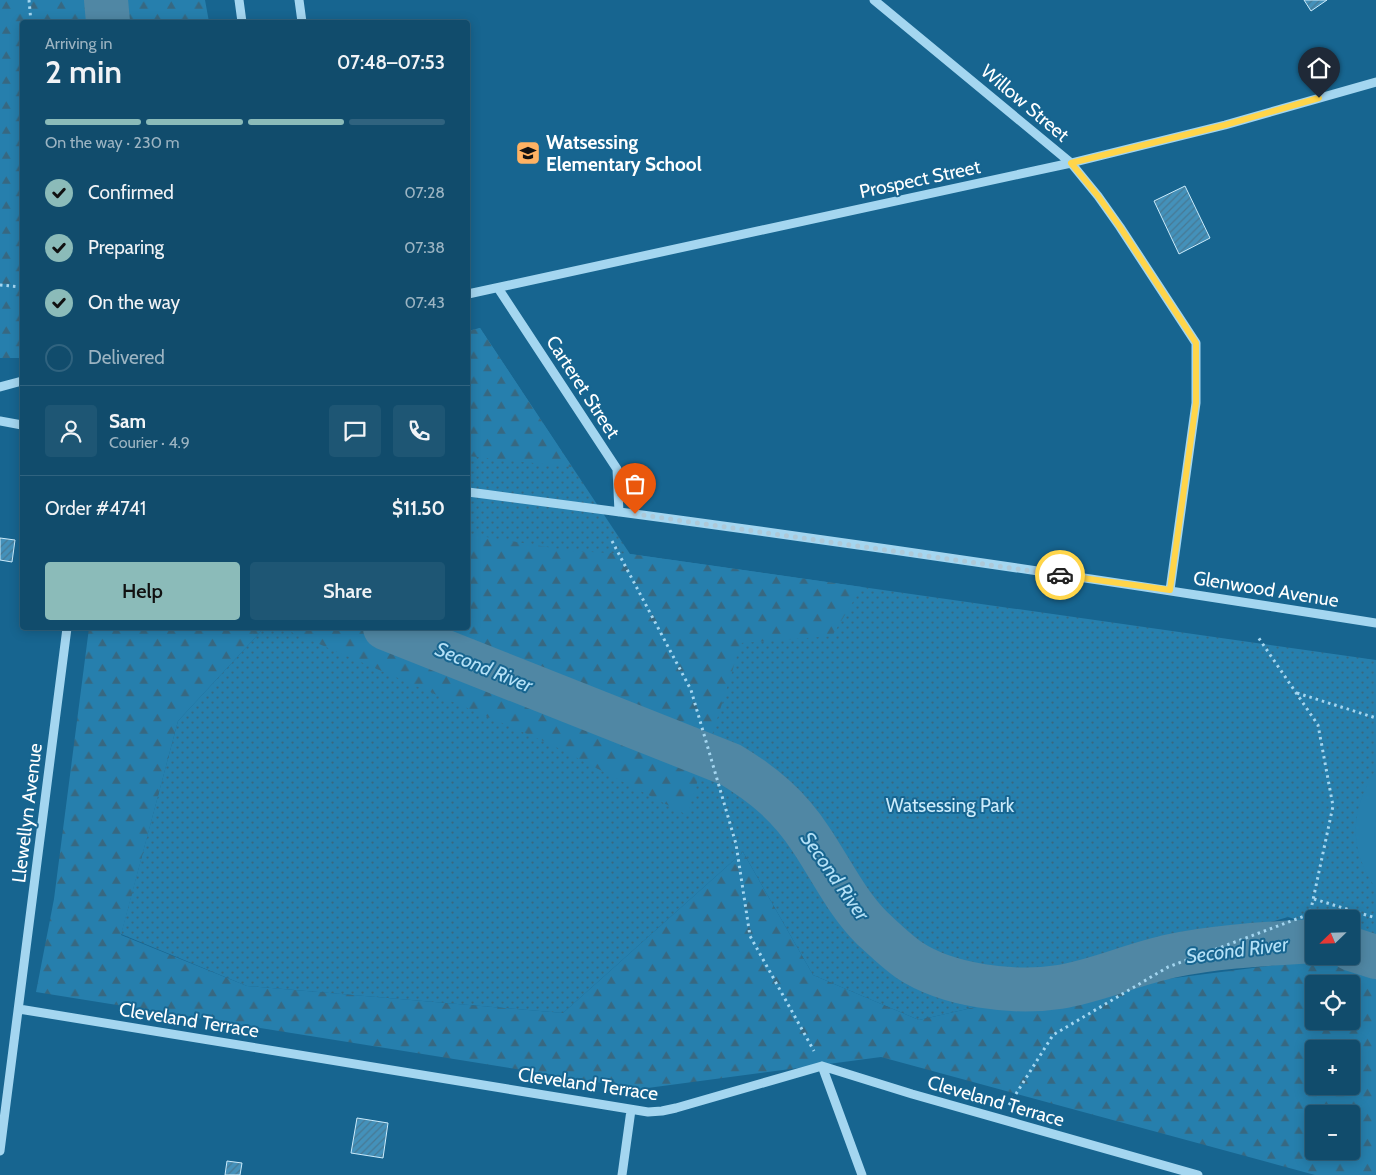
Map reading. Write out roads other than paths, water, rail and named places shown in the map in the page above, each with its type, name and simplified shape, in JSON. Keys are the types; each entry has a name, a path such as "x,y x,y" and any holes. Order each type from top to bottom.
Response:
{"street":[{"path":"239,0 242,20"},
{"path":"299,0 302,20"},
{"name":"Willow Street","path":"874,0 1071,163 1120,227 1196,343 1196,403 1170,590"},
{"name":"Prospect Street","path":"470,294 1071,163 1225,125 1376,82"},
{"name":"Carteret Street","path":"498,288 617,469 620,512"},
{"path":"0,386 20,381"},
{"path":"0,421 20,425"},
{"name":"Glenwood Avenue","path":"470,492 1170,590 1376,623"},
{"name":"Llewellyn Avenue","path":"0,1151 68,630"},
{"name":"Cleveland Terrace","path":"19,1009 648,1112 669,1110 822,1066 1198,1175"},
{"path":"822,1066 862,1175"},
{"path":"622,1175 631,1110"}],"waterway":[{"name":"Second River","path":"106,0 108,20"},
{"name":"Second River","path":"390,630 731,765 765,788 802,826 846,896 872,928 909,960 943,976 982,986 1041,989 1073,984 1157,959 1189,953 1242,946 1305,942"},
{"name":"Second River","path":"1360,952 1376,957"}],"place":[{"name":"Watsessing Elementary School","path":"528,153"}],"park label":[{"name":"Watsessing Park","path":"950,805"}]}
